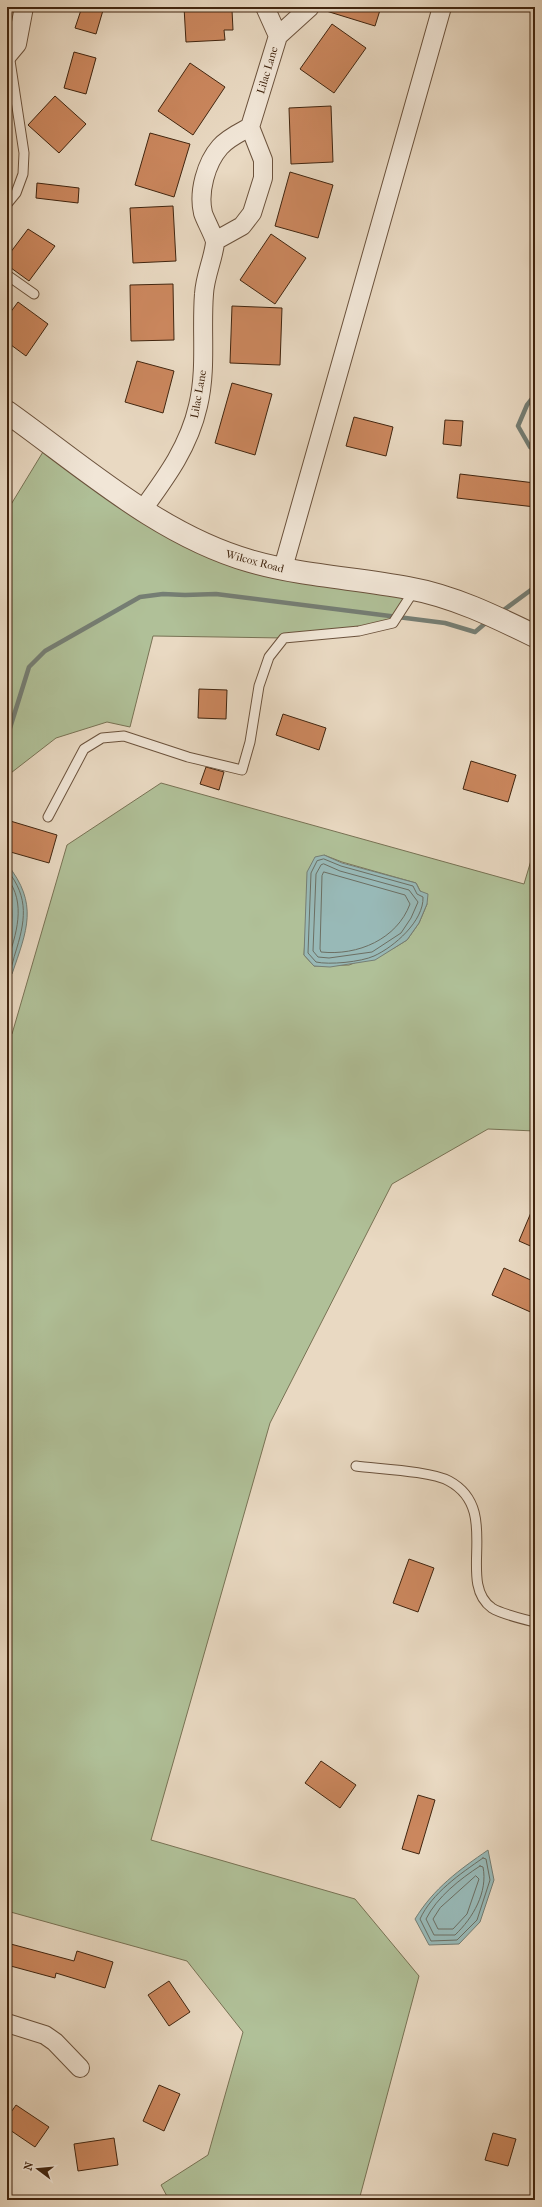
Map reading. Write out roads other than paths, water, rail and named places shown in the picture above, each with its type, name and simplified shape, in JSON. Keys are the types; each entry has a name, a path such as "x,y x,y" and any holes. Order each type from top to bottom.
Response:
{"street":[{"path":"8,55 17,44 24,7"},
{"name":"Lilac Lane","path":"265,7 278,36"},
{"name":"Lilac Lane","path":"250,127 278,36 310,7"},
{"path":"283,568 442,7"},
{"path":"250,127 263,160 263,178 259,194 252,213 242,226 215,241 203,213 202,203 203,185 210,162 219,147 250,127"},
{"name":"Lilac Lane","path":"143,509 181,453 198,405 203,377 204,294 215,241"},
{"name":"Wilcox Road","path":"7,412 143,509 183,534 220,551 251,562 291,571 415,589 455,600 535,636"},
{"path":"7,2023 45,2035 55,2042 80,2068"}],"lane":[{"path":"7,204 16,193 23,174 24,153 8,55"},
{"path":"7,275 34,294"},
{"path":"48,817 84,749 102,738 124,736 188,756 242,770 250,742 259,686 269,657 284,638 359,631 394,623 415,589"},
{"path":"356,1466 417,1473 440,1478 448,1480 465,1492 476,1515 477,1568 481,1597 493,1608 535,1622"}],"water":[{"path":"324,855 342,863 416,883 420,891 428,894 427,904 419,923 407,940 375,960 330,967 314,966 304,955 307,872 315,857"},
{"path":"7,864 17,878 23,892 27,905 27,918 22,944 12,974 7,979"},
{"path":"488,1850 494,1880 480,1922 459,1944 429,1945 415,1919 430,1898 448,1880"}],"waterway":[{"path":"535,395 527,405 518,426 530,447 535,450"},
{"path":"501,612 535,587"},
{"path":"7,732 10,728 29,667 45,651 140,597 163,594 216,594 445,623 475,632 488,621"}]}
